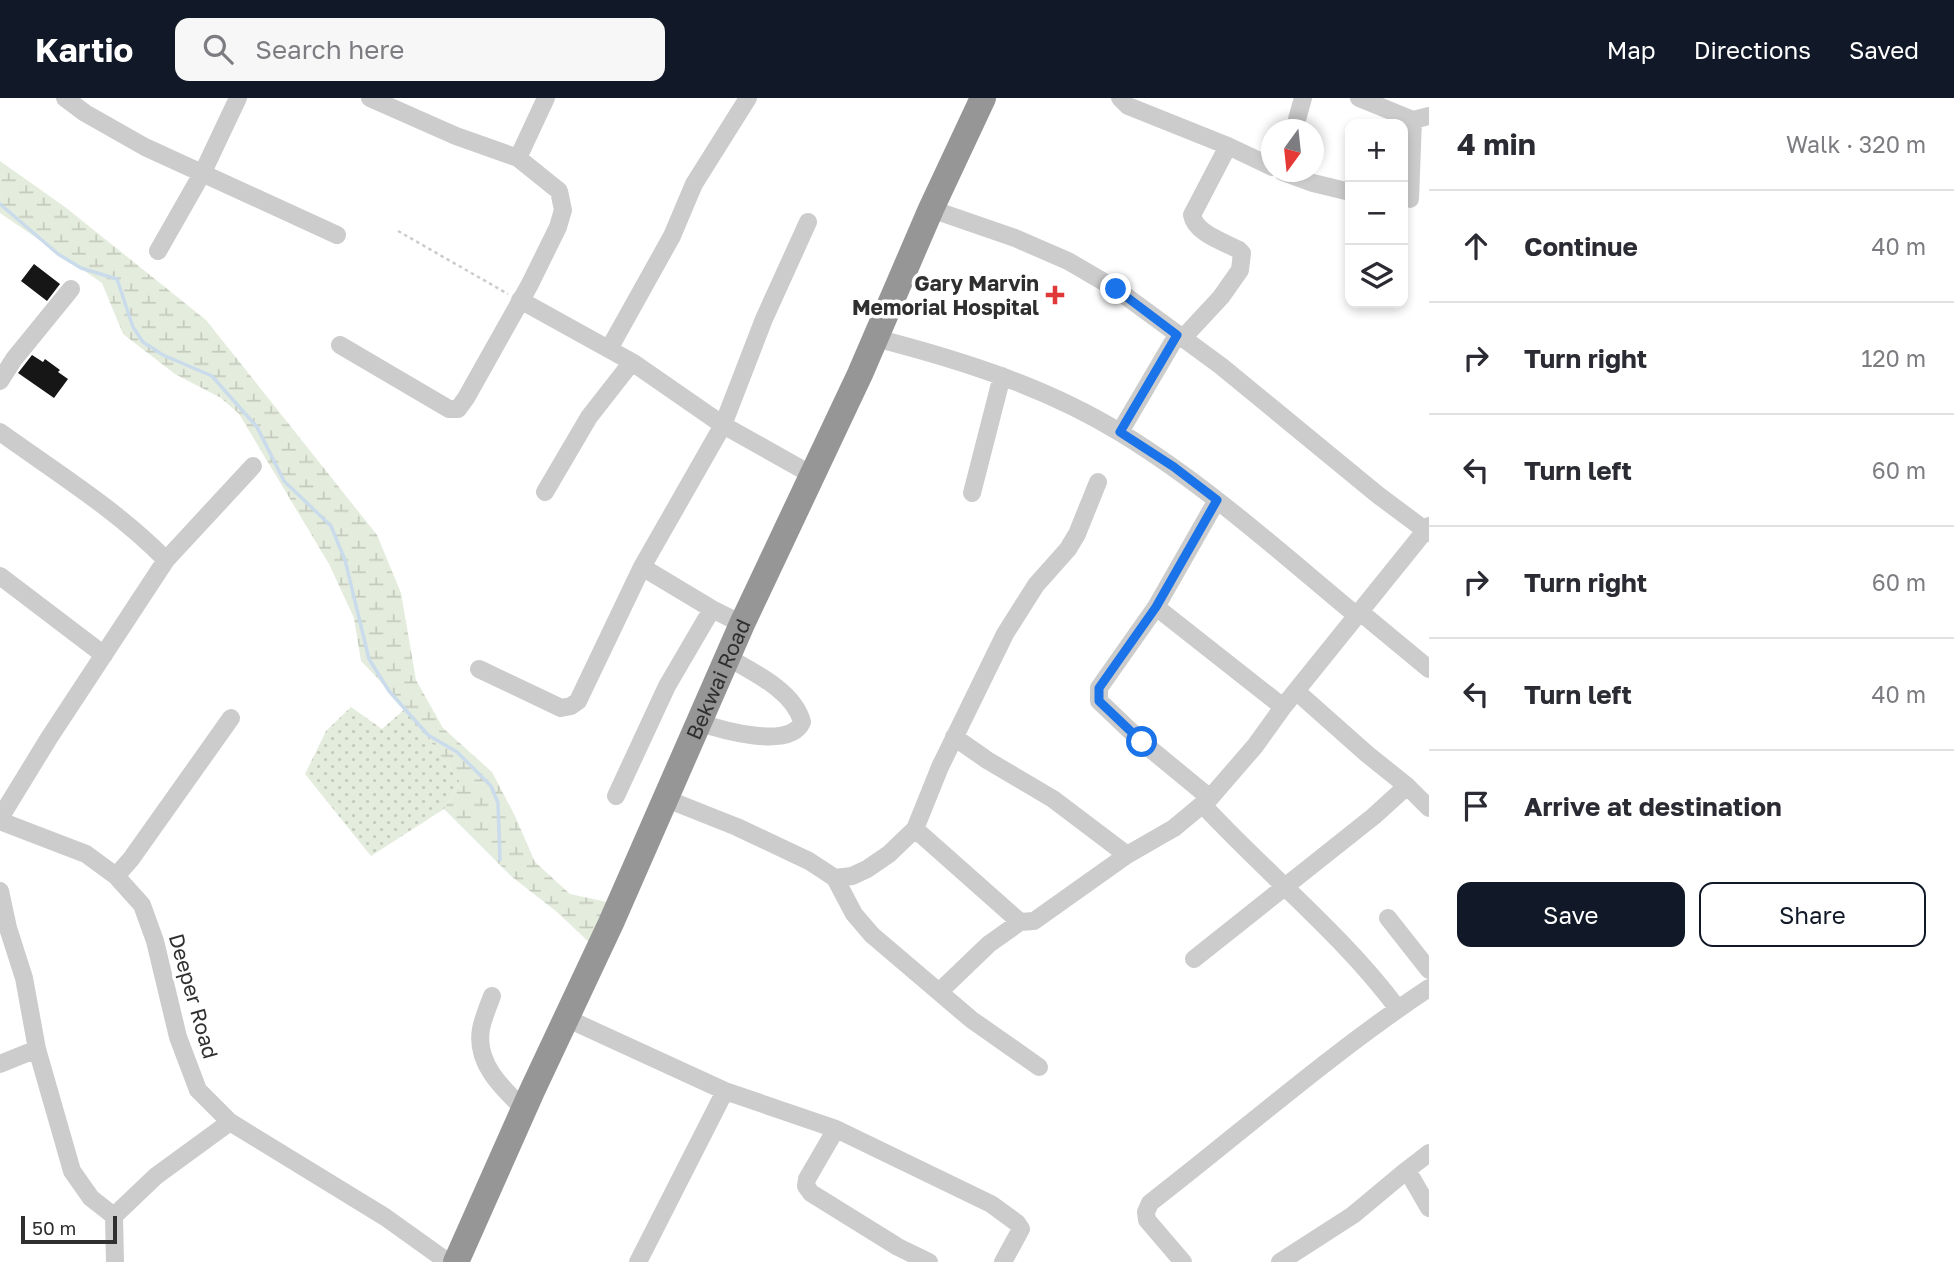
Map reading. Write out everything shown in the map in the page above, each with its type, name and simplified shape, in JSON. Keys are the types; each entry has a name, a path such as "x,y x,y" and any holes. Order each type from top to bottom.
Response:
{"highway":[{"name":"Bekwai Road","path":"456,1262 611,923 727,657 983,98"}],"street":[{"path":"65,98 85,113 145,147 337,234"},
{"path":"158,251 203,172 238,98"},
{"path":"518,158 546,98"},
{"path":"609,349 671,236 694,184 748,98"},
{"path":"1120,98 1128,106 1261,162"},
{"path":"1297,119 1303,98"},
{"path":"1359,98 1421,118 1408,195"},
{"path":"340,345 449,410 458,409 520,300 558,227 563,210 559,191 518,158 456,136 382,100"},
{"path":"1120,432 1180,337 1221,297 1240,270 1242,253 1200,229 1193,222 1192,215 1228,146"},
{"path":"1310,182 1345,191"},
{"path":"1408,199 1429,203"},
{"path":"932,209 1015,238 1068,261 1116,289 1221,366 1378,495 1428,529 1357,613 1255,746 1206,802 1174,828 1127,855 1034,921 1020,922 989,944 939,992"},
{"path":"479,669 561,708 578,701 642,567 723,425 764,319 808,222"},
{"path":"0,382 14,359 71,289"},
{"path":"520,300 632,362 723,425 812,475"},
{"path":"875,338 951,357 1002,376 1120,432 1174,467 1429,669"},
{"path":"545,492 589,417 632,362"},
{"path":"972,492 1002,376"},
{"path":"0,432 97,501 143,537 166,560"},
{"path":"0,820 49,738 166,560 253,466"},
{"path":"835,878 852,876 867,869 889,854 915,829 954,737 1004,634 1036,585 1068,549 1098,482"},
{"path":"1217,500 1156,607 1099,688 1099,701 1206,802 1284,888 1362,963 1398,1009"},
{"path":"642,567 742,624"},
{"path":"0,576 103,655"},
{"path":"1156,607 1283,707"},
{"path":"616,796 667,686 712,609"},
{"path":"698,722 729,732 768,736 795,733 803,722 792,703 775,687 727,657"},
{"path":"1296,691 1429,808"},
{"path":"116,876 131,859 231,718"},
{"path":"954,737 1053,799 1127,855"},
{"path":"1194,959 1374,817 1407,786"},
{"path":"664,798 737,827 809,862 835,878 855,914 872,935 972,1020 1039,1068"},
{"name":"Deeper Road","path":"0,820 86,854 116,876 142,905 155,941 178,1037 198,1090 230,1122 385,1217 448,1262"},
{"path":"915,829 1020,922"},
{"path":"0,891 8,928 24,978 37,1049 72,1171 91,1198 114,1216"},
{"path":"1388,918 1429,970"},
{"path":"1183,1262 1147,1220 1146,1212 1150,1203 1292,1090 1429,988"},
{"path":"492,996 481,1027 480,1041 486,1065 499,1086 524,1109"},
{"path":"566,1018 725,1091 836,1129 991,1204 1021,1228 1003,1262"},
{"path":"0,1064 37,1049"},
{"path":"638,1262 725,1091"},
{"path":"115,1262 114,1216 156,1176 230,1122"},
{"path":"836,1129 807,1179 806,1186 811,1193 898,1247 929,1262"},
{"path":"1280,1262 1353,1215 1429,1153"},
{"path":"1407,1170 1429,1208"}],"path":[{"path":"398,231 520,300"}],"green space":[{"path":"0,161 65,207 206,320 377,535 401,593 416,680 443,728 492,772 535,862 570,894 612,903 592,945 557,912 512,877 444,809 460,782 406,708 361,661 354,618 329,564 239,414 221,398 175,374 123,334 102,283 0,213"},
{"path":"351,707 382,729 406,708 460,782 444,809 371,856 305,774 326,731"}],"building":[{"path":"34,264 60,284 47,301 21,281"},
{"path":"32,355 43,362 45,359 68,379 54,398 18,373"}],"waterway":[{"path":"0,204 58,254 81,268 117,279 133,327 143,342 163,355 212,376 257,427 284,481 331,526 345,560 369,659 389,691 428,735 457,752 491,786 498,803 500,860"}],"place":[{"name":"Gary Marvin Memorial Hospital","path":"1055,295"}],"route":[{"path":"1116,289 1177,335 1120,432 1174,467 1217,500 1156,607 1099,688 1099,701 1142,742"}]}
